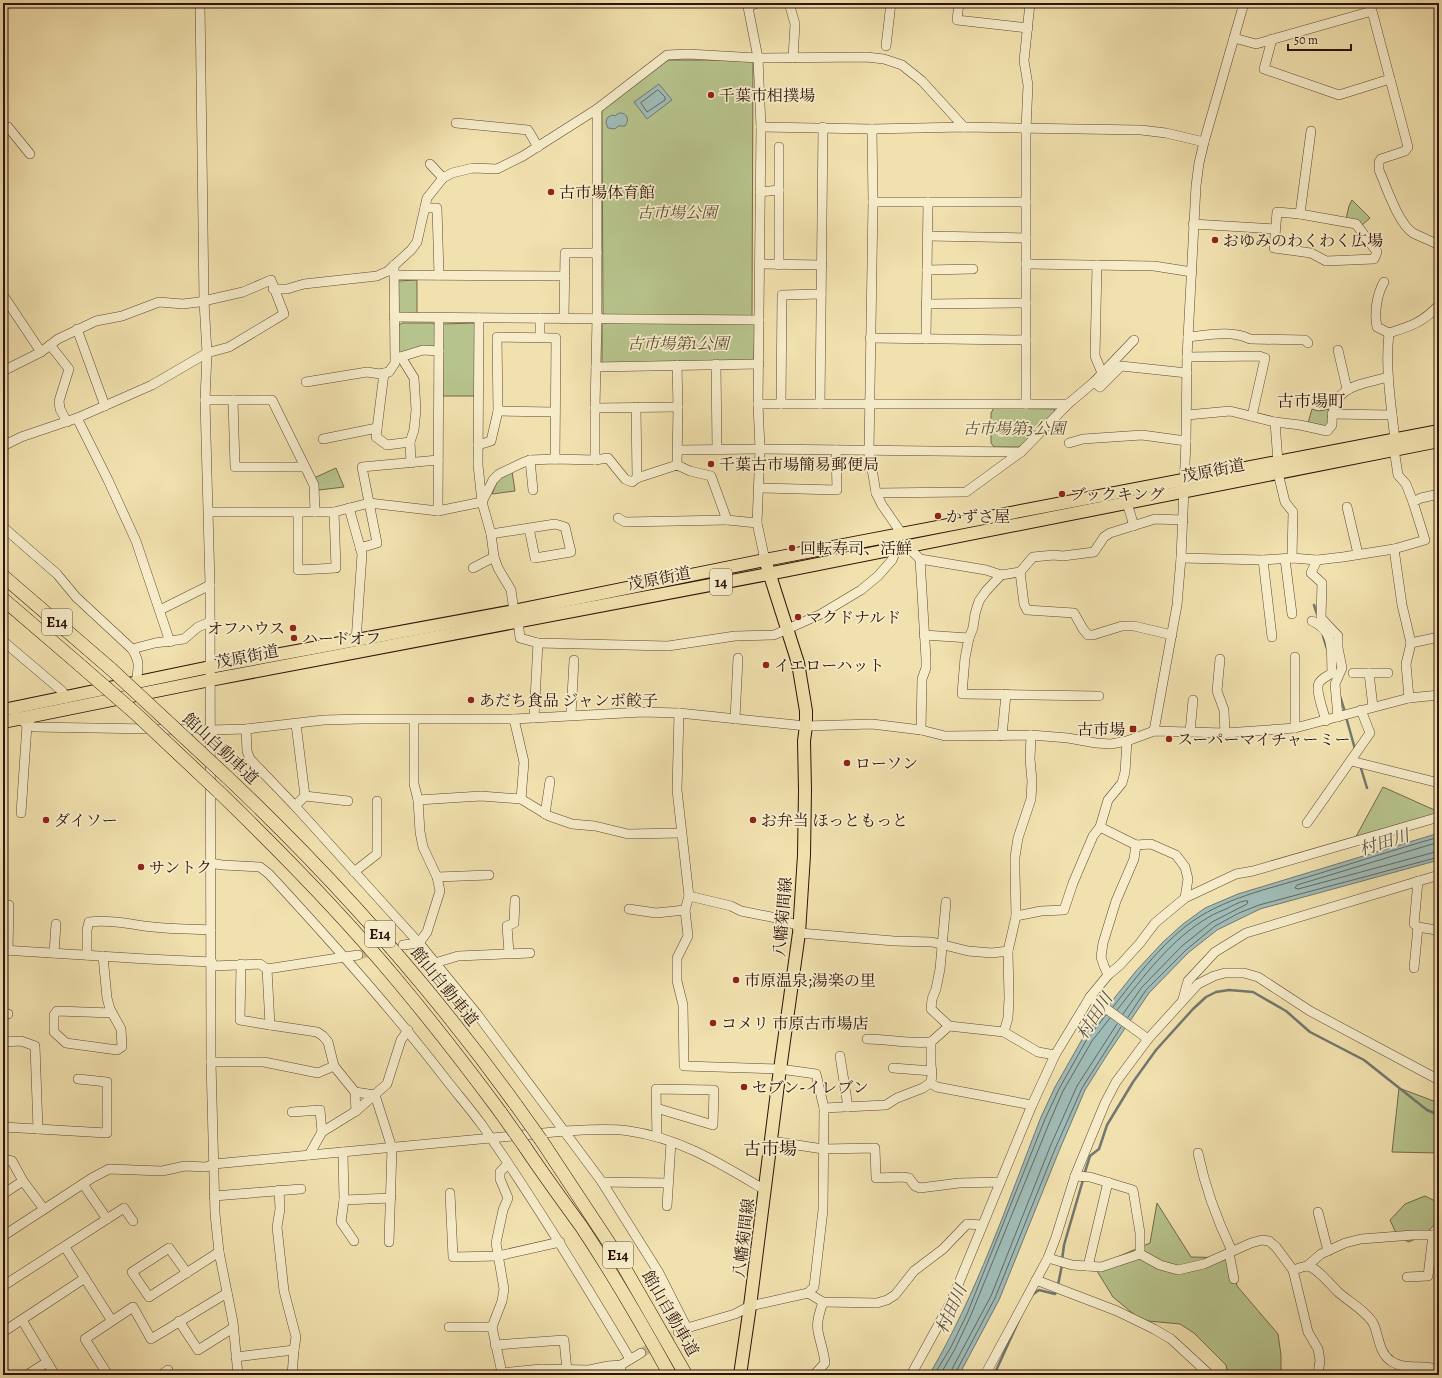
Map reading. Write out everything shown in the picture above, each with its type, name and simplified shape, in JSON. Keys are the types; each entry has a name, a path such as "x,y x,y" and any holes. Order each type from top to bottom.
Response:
{"highway":[{"name":"館山自動車道","path":"3,576 111,669 227,777 261,809 357,908 453,1022 541,1140 617,1255 686,1375"},
{"name":"館山自動車道","path":"3,599 135,713 266,837 395,978 501,1113 580,1226 630,1304 670,1375"}],"main road":[{"name":"茂原街道","path":"3,722 23,722 210,680 516,616 765,560 902,534 1185,486 1394,444 1439,431"},
{"name":"茂原街道","path":"1394,444 1439,441"},
{"name":"茂原街道","path":"6,710 210,667 356,641 768,574 1127,503 1185,486"},
{"name":"八幡菊間線","path":"740,1375 799,929 804,848 804,741 806,711 798,663 768,574 765,560"}],"street":[{"path":"3,6 10,3"},
{"path":"200,3 204,301 207,353 205,400 210,584 212,964 211,1062 214,1214 219,1252 233,1328 238,1375"},
{"path":"758,3 748,7 758,58 761,127 758,404 760,449 757,523 765,560"},
{"path":"789,3 795,24 793,58"},
{"path":"886,46 891,3"},
{"path":"959,3 957,20 1028,28"},
{"path":"1026,404 1026,129 1028,85 1024,61 1030,3"},
{"path":"1154,731 1177,605 1181,558 1187,415 1186,373 1196,186 1204,142 1244,3"},
{"path":"1234,38 1256,44 1372,10 1408,147 1405,151 1381,159 1378,162 1379,170 1400,218 1406,226 1413,232 1439,245"},
{"path":"1272,39 1264,69 1339,95 1390,79"},
{"path":"273,289 377,276 388,271 411,250 417,242 427,198 431,191 443,178 462,170 472,168 497,169 523,156 597,109 667,55 688,54 758,58 866,56 884,59 902,65 922,81 964,127"},
{"path":"595,460 597,109"},
{"path":"456,123 528,130 538,147"},
{"path":"8,127 30,154"},
{"path":"761,127 872,129 964,127 1141,130 1166,133 1204,142"},
{"path":"820,404 823,127"},
{"path":"872,129 873,202 869,451 876,493 882,505 902,534"},
{"path":"1300,214 1311,131"},
{"path":"779,147 779,265"},
{"path":"430,164 443,178"},
{"path":"760,192 779,190"},
{"path":"873,202 1026,202"},
{"path":"926,339 928,202"},
{"path":"425,208 437,208 439,275"},
{"path":"1277,212 1300,214 1356,224 1377,252 1374,259 1326,261 1311,253 1274,248 1277,212"},
{"path":"1193,224 1275,229"},
{"path":"928,236 1026,238"},
{"path":"564,319 565,253 597,253"},
{"path":"760,264 822,266"},
{"path":"1026,264 1154,266 1192,272"},
{"path":"394,265 394,317 398,357 414,378 416,410 414,430 410,442 411,463"},
{"path":"1097,265 1095,356 1102,373"},
{"path":"927,270 973,269"},
{"path":"394,275 565,276"},
{"path":"3,371 41,352 58,339 77,329 96,321 122,316 159,302 183,304 204,301 243,292 271,280 273,289 284,314 228,347 207,353 152,385 77,418 21,437 3,446"},
{"path":"1384,282 1380,289 1376,318 1377,327 1389,333 1413,325 1428,316 1439,305"},
{"path":"780,404 782,295 821,294"},
{"path":"3,295 41,352"},
{"path":"926,304 1026,303"},
{"path":"394,317 759,320"},
{"path":"438,511 439,318"},
{"path":"479,318 478,465 482,502 491,534 494,557 498,568 511,590 520,638 538,642 668,646 735,636 774,635 822,614 861,590 878,576 902,547 920,559 986,570 1001,575 1020,572 1033,557 1054,555 1063,556 1094,552 1104,537 1110,532 1155,519 1183,520"},
{"path":"540,318 540,338"},
{"path":"77,329 105,406"},
{"path":"1181,558 1263,560 1288,558 1317,560 1394,548 1425,540 1406,484 1398,475 1388,377 1389,333"},
{"path":"1188,337 1223,334 1245,336 1250,339 1305,340 1308,343"},
{"path":"478,445 491,441 498,411 497,337 556,338 555,459"},
{"path":"870,338 1026,340"},
{"path":"876,493 966,492 1021,452 1068,404 1094,382 1134,340"},
{"path":"50,345 69,369 59,401 60,409 67,422"},
{"path":"306,382 367,372 380,374 389,372 398,357 423,350 439,351"},
{"path":"1338,350 1347,389"},
{"path":"1187,357 1259,356 1265,358 1252,416"},
{"path":"716,364 717,449"},
{"path":"596,367 759,364"},
{"path":"677,365 677,465"},
{"path":"1094,382 1100,387 1121,366 1186,373"},
{"path":"384,373 376,436 387,445 410,442"},
{"path":"1187,415 1230,411 1276,422 1300,425 1327,431 1332,425 1332,414 1338,397 1347,389 1388,377"},
{"path":"205,400 272,400 314,485 315,512"},
{"path":"233,400 235,467 304,467"},
{"path":"758,404 1068,404"},
{"path":"636,407 637,478"},
{"path":"595,408 678,407"},
{"path":"498,411 555,412"},
{"path":"1332,414 1392,416"},
{"path":"77,418 136,541 170,642"},
{"path":"1276,422 1278,468 1285,502 1293,512 1288,558 1292,614"},
{"path":"323,439 377,428"},
{"path":"1069,443 1083,439 1142,434 1186,441"},
{"path":"678,450 760,449 1021,452"},
{"path":"758,488 837,490 836,450"},
{"path":"482,502 493,480 499,474 530,460 595,460 608,458 625,479 632,482 637,478 677,465 690,471 711,476 727,520"},
{"path":"360,548 377,543 362,468 438,460"},
{"path":"530,460 533,490"},
{"path":"1413,502 1421,498 1439,494"},
{"path":"209,512 334,512 369,503 438,511 482,502"},
{"path":"1127,503 1134,526"},
{"path":"1347,507 1358,554"},
{"path":"349,508 362,554 356,641"},
{"path":"298,513 298,570 336,568 334,512"},
{"path":"618,518 625,522 727,520 757,523"},
{"path":"491,534 529,528 555,524 565,527 571,552 535,558 529,528"},
{"path":"3,527 57,574 76,596 132,649 138,659 136,683"},
{"path":"1394,548 1402,605 1410,643 1406,664 1409,698"},
{"path":"473,568 494,557"},
{"path":"920,559 926,659 926,668 922,679 921,730"},
{"path":"1263,560 1272,637"},
{"path":"1317,560 1311,573 1322,583 1321,618 1338,636 1338,648 1342,668 1335,684 1338,717"},
{"path":"1020,572 1024,604 1027,610 1074,613 1088,635 1093,635 1122,626 1134,626 1172,635"},
{"path":"1001,575 986,591 980,601 969,638 965,658 962,694 1099,696"},
{"path":"160,610 210,584"},
{"path":"1312,621 1320,625 1330,638 1332,673 1322,679 1318,684 1326,721"},
{"path":"132,649 155,643 184,639 198,627 210,622"},
{"path":"924,635 969,638"},
{"path":"1410,643 1439,637"},
{"path":"3,641 62,691 66,698"},
{"path":"534,718 538,642"},
{"path":"1295,657 1295,728"},
{"path":"735,719 738,658"},
{"path":"1220,659 1217,691 1224,710 1225,733"},
{"path":"571,715 574,660"},
{"path":"1353,673 1388,673"},
{"path":"1369,673 1373,707"},
{"path":"1002,736 1006,694"},
{"path":"6,710 23,722 34,727 210,730 246,729 324,720 514,719 643,712 678,713 806,726 872,724 921,730 945,736 1031,735 1111,744 1127,742 1154,731 1225,733 1295,728 1409,698 1439,695"},
{"path":"1190,732 1193,700"},
{"path":"1307,823 1370,733 1361,710"},
{"path":"678,713 677,790 689,896 685,910 688,936 677,958 677,981 683,1005 684,1066 780,1069 816,1074 824,1108 823,1210 814,1287 808,1293 750,1306 735,1314 678,1332"},
{"path":"514,719 524,762 521,799"},
{"path":"403,945 419,943 427,932 435,911 440,890 437,877 423,847 420,832 418,800 414,779 414,720"},
{"path":"21,813 23,722"},
{"path":"295,806 304,796 296,724"},
{"path":"246,729 247,751 250,759 295,806 419,943 477,1014 565,1131 602,1182 659,1273 687,1328"},
{"path":"1004,1032 1008,1018 1009,998 1008,951 1016,916 1014,872 1015,857 1018,838 1031,799 1031,735"},
{"path":"1016,916 1041,911 1064,910 1082,858 1093,836 1100,827 1108,800 1122,783 1125,772 1127,742"},
{"path":"1350,761 1439,783"},
{"path":"545,814 550,781"},
{"path":"304,796 348,801"},
{"path":"418,800 481,796 521,799 545,814 560,821 572,824 601,827 628,834 681,833"},
{"path":"354,872 377,854 377,801"},
{"path":"911,1375 951,1302 1032,1105 1055,1055 1090,997 1108,975 1120,965 1155,923 1185,898 1236,874 1253,871 1439,817"},
{"path":"1100,827 1136,844 1151,844 1176,854 1185,867 1188,879 1185,898"},
{"path":"1108,975 1102,957 1103,943 1116,901 1134,859 1136,844"},
{"path":"211,863 222,865 260,866 345,956 408,1030 491,1139 508,1164 560,1242 630,1359"},
{"path":"437,877 488,875"},
{"path":"1182,1000 1188,981 1215,952 1246,932 1439,875"},
{"path":"1418,881 1414,924 1418,927 1436,930"},
{"path":"689,896 731,906 741,911 776,918 799,929 894,941 932,942 968,951 992,953 1008,951"},
{"path":"510,953 507,926 514,923 515,900"},
{"path":"946,902 938,980 932,999 931,1010 949,1026 1004,1032 1038,1052 1055,1055"},
{"path":"3,905 9,906 6,950 212,964 260,964 267,969 358,955"},
{"path":"629,909 656,913 685,910"},
{"path":"87,955 87,930 89,922 127,922 144,926 211,930"},
{"path":"54,953 56,924"},
{"path":"1414,968 1418,927"},
{"path":"435,963 458,956 530,953"},
{"path":"103,956 107,998 112,1013 121,1029 122,1047 117,1050 66,1042 54,1032 54,1015 57,1011 112,1013"},
{"path":"241,964 240,1020 317,1032 323,1036 328,1042 334,1066 354,1092 356,1111"},
{"path":"267,969 270,1025"},
{"path":"985,1375 1048,1258 1075,1176 1105,1103 1116,1082 1148,1040 1182,1000 1198,984 1214,976 1225,973 1244,973 1258,977 1310,1011 1439,1080"},
{"path":"1090,997 1148,1040"},
{"path":"867,1039 888,1039 916,1043 930,1042 949,1026"},
{"path":"309,1155 322,1132 356,1111 387,1084 402,1040 408,1030"},
{"path":"3,1042 21,1041 35,1046 38,1129"},
{"path":"824,1108 886,1105 901,1096 918,1091 930,1083 932,1078 930,1042"},
{"path":"840,1056 848,1107"},
{"path":"211,1062 264,1062 318,1073 334,1066"},
{"path":"893,1068 932,1071"},
{"path":"3,1127 107,1133 107,1082 78,1079"},
{"path":"930,1083 936,1087 1032,1105"},
{"path":"656,1108 713,1125 714,1090 656,1089 656,1108 657,1137"},
{"path":"354,1092 374,1095"},
{"path":"374,1095 392,1148 389,1242"},
{"path":"292,1112 320,1110 322,1132"},
{"path":"3,1236 83,1184 109,1169 162,1171 185,1166 206,1167 214,1164 565,1131 629,1131 657,1137 710,1157 765,1190"},
{"path":"771,1141 824,1149 875,1148 876,1178 909,1178 915,1186 920,1188 959,1183 1000,1182"},
{"path":"667,1206 671,1142"},
{"path":"343,1152 344,1200 341,1222 354,1241"},
{"path":"1198,1153 1203,1179 1231,1252 1234,1279"},
{"path":"3,1159 12,1161 23,1181 44,1209"},
{"path":"508,1164 500,1172 500,1179 508,1198 503,1210 496,1243 504,1289 502,1301 492,1327 498,1374 541,1369 567,1371 589,1370 621,1365 641,1353"},
{"path":"1075,1176 1090,1177 1133,1190 1140,1233 1140,1254"},
{"path":"3,1194 23,1181"},
{"path":"602,1182 668,1184"},
{"path":"1088,1266 1108,1182"},
{"path":"83,1184 107,1219"},
{"path":"214,1196 300,1189"},
{"path":"279,1190 280,1209 277,1228 284,1291 296,1337 292,1375"},
{"path":"450,1193 453,1257 498,1256 560,1242"},
{"path":"344,1200 391,1198"},
{"path":"3,1286 124,1208 133,1220"},
{"path":"1318,1212 1328,1251"},
{"path":"808,1293 822,1302 877,1303 887,1300 895,1295 914,1271 943,1249 967,1224 982,1225"},
{"path":"1293,1270 1307,1266 1321,1254 1345,1243 1361,1239 1413,1235 1436,1235 1428,1276 1407,1277"},
{"path":"1048,1258 1072,1265 1101,1267 1140,1254 1160,1265 1178,1270 1204,1264 1251,1243 1269,1240 1276,1246 1293,1270 1308,1332 1318,1349 1320,1360 1318,1375"},
{"path":"65,1247 112,1321"},
{"path":"186,1273 169,1248 132,1272 149,1297 219,1252"},
{"path":"1307,1266 1316,1270 1374,1324 1384,1353 1390,1360 1397,1364 1433,1367 1439,1370"},
{"path":"3,1332 84,1278"},
{"path":"1036,1280 1117,1312 1154,1329 1171,1340 1210,1375"},
{"path":"108,1375 85,1339 133,1307 151,1339 227,1293"},
{"path":"814,1375 825,1363 824,1351 818,1330 819,1311 822,1302"},
{"path":"22,1320 55,1375"},
{"path":"179,1321 198,1350 233,1328"},
{"path":"449,1328 492,1327"},
{"path":"495,1345 564,1340 567,1371"},
{"path":"236,1357 294,1350"},
{"path":"27,1375 47,1362"},
{"path":"620,1375 621,1365"}],"green space":[{"name":"古市場公園","path":"668,60 753,60 752,317 603,315 602,109"},
{"path":"1352,200 1370,218 1362,225 1346,219"},
{"path":"417,280 417,313 397,313 397,281"},
{"name":"古市場第1公園","path":"755,322 754,362 602,363 602,323"},
{"path":"402,323 433,323 436,327 436,347 398,353 398,326"},
{"path":"475,323 476,396 442,396 442,324"},
{"name":"古市場第3公園","path":"994,408 1054,409 1055,412 1020,447 994,447 991,443 991,413"},
{"path":"1312,409 1318,411 1331,409 1328,423 1325,426 1308,423"},
{"path":"336,468 344,487 319,490 314,478"},
{"path":"512,471 515,491 492,494 498,479"},
{"path":"1383,787 1439,812 1439,817 1353,842"},
{"path":"1399,1088 1439,1103 1439,1153 1392,1152"},
{"path":"1425,1196 1439,1203 1439,1221 1421,1236 1408,1242 1395,1231 1390,1220 1405,1204"},
{"path":"1157,1203 1191,1257 1232,1258 1237,1286 1278,1334 1281,1355 1281,1375 1228,1375 1226,1365 1194,1333 1180,1324 1148,1321 1136,1316 1113,1297 1097,1271 1115,1258 1150,1243"}],"water":[{"path":"659,84 672,100 647,119 634,102"},
{"path":"619,113 626,115 627,124 625,126 618,126 615,129 608,128 606,123 607,118 612,115 615,116"},
{"path":"1439,833 1439,860 1260,909 1217,930 1188,953 1149,993 1085,1090 999,1300 959,1375 929,1375 977,1281 1041,1117 1055,1087 1084,1036 1136,971 1163,942 1183,924 1205,908 1238,894"}],"waterway":[{"path":"1314,605 1317,614"},
{"path":"1323,636 1327,649"},
{"path":"1340,696 1345,712"},
{"path":"1346,717 1355,749"},
{"path":"1360,765 1367,788"},
{"path":"1084,1175 1090,1156 1099,1149 1107,1125 1133,1082 1156,1050 1193,1009 1206,997 1216,992 1229,990 1253,992 1286,1011 1310,1032 1364,1060 1427,1110 1439,1115"},
{"path":"1062,1260 1064,1245 1083,1180"},
{"path":"1058,1285 1062,1265"},
{"path":"1032,1295 1039,1290 1055,1294 1057,1290"},
{"path":"994,1375 1019,1320"}],"tunnel":[{"path":"358,955 396,946"},
{"path":"641,1353 678,1332"}],"place":[{"name":"千葉市相撲場","path":"711,95"},
{"name":"古市場体育館","path":"551,192"},
{"name":"おゆみのわくわく広場","path":"1215,240"},
{"name":"千葉古市場簡易郵便局","path":"711,464"},
{"name":"ブックキング","path":"1062,494"},
{"name":"かずさ屋","path":"938,516"},
{"name":"回転寿司、活鮮","path":"792,548"},
{"name":"マクドナルド","path":"798,617"},
{"name":"オフハウス","path":"293,628"},
{"name":"ハードオフ","path":"294,638"},
{"name":"イエローハット","path":"766,665"},
{"name":"あだち食品 ジャンボ餃子","path":"471,700"},
{"name":"古市場","path":"1133,729"},
{"name":"スーパーマイチャーミー","path":"1169,739"},
{"name":"ローソン","path":"847,763"},
{"name":"ダイソー","path":"46,820"},
{"name":"お弁当 ほっともっと","path":"753,820"},
{"name":"サントク","path":"141,867"},
{"name":"市原温泉;湯楽の里","path":"736,980"},
{"name":"コメリ 市原古市場店","path":"713,1023"},
{"name":"セブン-イレブン","path":"744,1087"}],"district":[{"name":"古市場町","path":"1311,401"},
{"name":"古市場","path":"770,1149"}],"water label":[{"name":"村田川","path":"1384,842"},
{"name":"村田川","path":"1094,1016"},
{"name":"村田川","path":"951,1309"}]}
